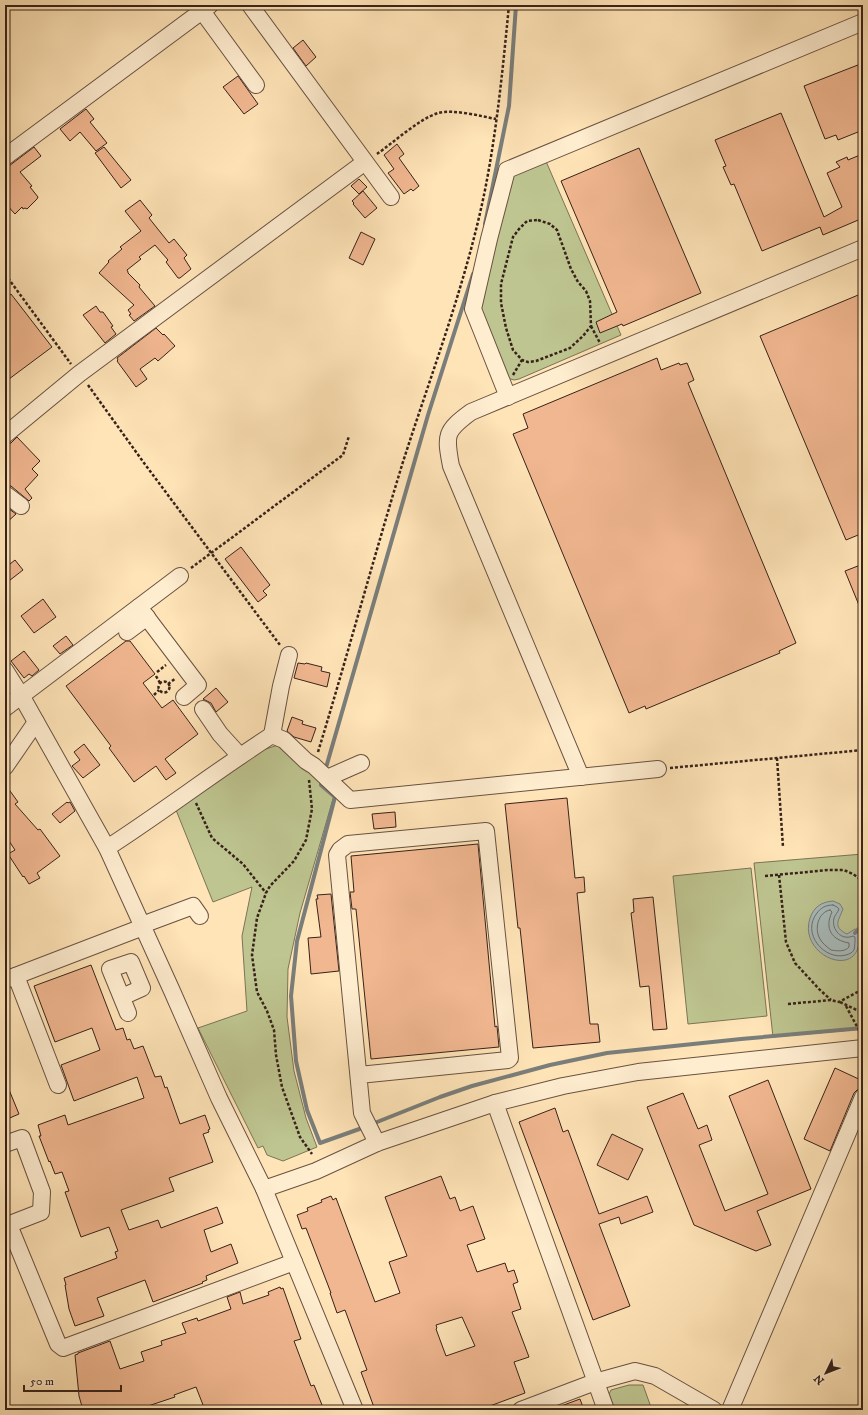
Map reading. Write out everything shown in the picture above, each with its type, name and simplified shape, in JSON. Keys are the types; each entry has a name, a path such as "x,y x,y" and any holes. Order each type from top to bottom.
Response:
{"street":[{"path":"250,5 391,197"},
{"path":"5,157 206,8 256,85"},
{"path":"508,396 473,308 507,170 863,22"},
{"path":"5,435 79,374 365,162"},
{"path":"581,777 451,466 447,446 448,436 453,426 471,412 863,248"},
{"path":"5,494 21,506"},
{"path":"127,632 143,612 180,576"},
{"path":"143,612 198,685 184,697"},
{"path":"5,708 143,612"},
{"path":"107,848 272,735 278,699 289,656"},
{"path":"5,670 22,697 107,848 219,1098 264,1189 355,1410"},
{"path":"213,715 220,734 240,756"},
{"path":"5,767 36,722"},
{"path":"272,735 284,740 350,800 658,769"},
{"path":"327,778 361,763"},
{"path":"359,1075 508,1060 510,1058 486,831 348,844 340,850 337,855 362,1113 377,1143"},
{"path":"58,1085 10,978 193,906 200,916"},
{"path":"122,997 142,988 131,962 110,969 128,1013"},
{"path":"136,974 160,965"},
{"path":"264,1189 316,1171 377,1143 495,1103 563,1086 638,1072 862,1041"},
{"path":"730,1410 863,1097"},
{"path":"495,1103 606,1410"},
{"path":"5,1144 22,1138 42,1192 41,1212 7,1226 58,1344 63,1348 294,1262"},
{"path":"521,1410 595,1382 635,1371 655,1376 714,1410"}],"path":[{"path":"312,1154 300,1137 282,1087 276,1055 274,1030 267,1011 257,992 252,955 257,918 270,886 294,861 306,840 312,809 310,764 346,661 402,465 464,273 485,190 496,119 509,5"},
{"path":"365,162 422,121 439,113 458,112 496,119"},
{"path":"591,326 570,348 536,361 528,362 522,360 513,350 506,328 501,303 501,284 514,237 527,221 538,220 550,224 557,230 571,270 578,282 586,291 590,301 591,326 601,347"},
{"path":"5,274 289,656"},
{"path":"510,380 522,360"},
{"path":"180,576 343,455 349,436"},
{"path":"154,695 159,690 158,686 160,683 156,676"},
{"path":"159,690 165,693 169,688 167,683 160,683"},
{"path":"658,769 863,750"},
{"path":"777,758 783,847"},
{"path":"191,791 212,838 243,864 266,893"},
{"path":"765,876 828,870 844,870 863,881"},
{"path":"779,875 786,942 795,963 831,1000"},
{"path":"839,1002 863,989"},
{"path":"788,1004 831,1000 863,1013"},
{"path":"846,1006 862,1041"}],"green space":[{"path":"545,159 621,335 514,380 507,378 477,308 512,174"},
{"path":"278,745 335,792 300,913 288,969 287,1017 294,1071 306,1118 317,1147 283,1161 267,1155 263,1146 258,1148 198,1028 247,1011 242,936 252,887 213,902 176,810 260,751"},
{"path":"863,854 863,1029 773,1037 754,863"},
{"path":"751,868 767,1016 688,1024 673,876"},
{"path":"629,1385 643,1385 652,1410 615,1410 609,1394 611,1390"}],"water":[{"path":"833,901 840,904 843,909 838,923 839,929 847,934 855,929 858,930 859,942 856,953 848,959 839,960 829,958 819,952 812,943 809,931 810,918 816,908 822,904"}],"building":[{"path":"303,40 316,57 306,66 293,48"},
{"path":"863,63 863,130 838,140 836,135 825,139 804,86"},
{"path":"238,76 258,104 244,114 223,87"},
{"path":"86,109 94,119 90,122 107,143 96,151 80,132 70,141 60,129"},
{"path":"781,113 824,217 842,207 827,173 840,167 836,162 847,157 848,160 860,155 860,159 863,158 863,218 823,235 820,227 762,251 734,184 731,185 723,167 726,166 715,140"},
{"path":"397,144 404,154 399,158 419,186 413,191 411,189 404,194 388,173 394,169 384,155"},
{"path":"34,147 41,156 20,172 32,186 30,187 38,197 27,209 23,209 22,207 15,214 5,203 5,169"},
{"path":"104,147 131,180 121,188 95,153"},
{"path":"639,148 701,293 623,326 622,324 600,333 596,322 617,312 561,181"},
{"path":"359,179 367,187 359,194 351,186"},
{"path":"363,191 377,208 365,218 352,201"},
{"path":"140,200 152,215 149,218 169,243 174,239 187,255 184,258 191,269 178,278 166,262 168,260 155,245 139,257 141,259 127,270 155,306 134,321 129,315 131,314 128,310 134,305 99,273 109,262 108,261 122,249 120,247 141,231 125,211"},
{"path":"361,232 375,239 363,265 349,258"},
{"path":"863,293 863,533 846,540 760,336"},
{"path":"11,294 52,347 5,382 5,298"},
{"path":"96,306 100,312 103,312 113,326 111,327 116,334 105,343 83,315"},
{"path":"156,328 175,346 158,361 155,358 140,369 147,379 136,387 117,361 117,358"},
{"path":"657,358 661,370 679,363 680,365 687,363 694,380 688,383 796,643 779,651 780,653 646,709 645,706 629,713 513,434 528,428 523,414"},
{"path":"17,437 40,461 32,469 38,475 25,489 32,498 29,501 11,486 5,485 5,445 11,443"},
{"path":"5,506 16,514 5,524"},
{"path":"241,547 270,585 263,591 267,595 258,602 225,559"},
{"path":"15,560 23,570 5,584 5,568"},
{"path":"863,564 863,615 845,571"},
{"path":"43,599 56,617 34,633 21,616"},
{"path":"66,636 73,645 60,654 53,646"},
{"path":"126,641 130,641 155,674 143,683 162,708 173,700 198,734 165,759 176,773 166,780 156,766 134,782 109,748 111,746 66,686"},
{"path":"24,651 39,670 32,676 29,674 24,678 11,661"},
{"path":"298,663 306,663 322,667 321,671 330,673 327,687 294,678"},
{"path":"216,688 228,702 216,712 211,703 203,699"},
{"path":"292,717 303,721 302,724 316,728 311,742 294,737 287,731"},
{"path":"84,744 100,765 83,778 72,766 80,760 74,752"},
{"path":"5,784 18,802 15,804 38,830 40,829 60,856 37,873 40,878 29,884 8,854 15,850 5,835"},
{"path":"567,798 575,878 584,877 585,892 577,893 590,1024 598,1024 600,1042 533,1048 520,928 518,928 505,804"},
{"path":"67,802 70,802 75,811 60,823 52,814"},
{"path":"395,812 396,827 374,829 372,814"},
{"path":"478,844 495,1027 497,1026 499,1047 371,1059 356,909 352,909 350,892 354,892 351,856"},
{"path":"331,894 339,971 311,974 308,938 321,937 316,899 318,899 317,895"},
{"path":"653,897 667,1029 653,1030 649,986 640,987 631,913 634,912 633,899"},
{"path":"91,965 116,1030 123,1028 127,1040 130,1039 134,1049 143,1046 155,1077 161,1076 165,1088 167,1087 180,1124 205,1115 210,1129 208,1130 209,1132 203,1134 213,1162 169,1178 174,1191 121,1210 129,1230 158,1220 161,1228 217,1207 223,1223 204,1230 211,1252 231,1244 238,1263 206,1276 207,1280 202,1282 203,1283 153,1302 145,1280 97,1298 104,1316 75,1326 69,1309 64,1278 117,1258 115,1252 118,1251 109,1227 81,1237 65,1192 69,1191 62,1172 55,1174 39,1136 41,1136 38,1125 65,1115 68,1125 144,1098 137,1077 74,1101 61,1065 100,1050 92,1028 55,1042 34,986"},
{"path":"835,1068 863,1081 863,1084 861,1088 854,1093 830,1151 804,1139"},
{"path":"5,1080 19,1114 5,1120"},
{"path":"768,1080 811,1189 757,1211 771,1245 756,1251 694,1225 647,1107 683,1093 698,1129 707,1125 712,1140 699,1145 725,1211 768,1194 729,1096"},
{"path":"555,1108 563,1132 568,1130 599,1214 647,1196 653,1212 621,1224 619,1217 599,1224 630,1306 593,1320 519,1122"},
{"path":"612,1134 643,1149 628,1180 597,1165"},
{"path":"441,1176 450,1199 455,1197 460,1211 473,1206 485,1239 467,1245 477,1272 505,1263 508,1272 514,1270 518,1282 513,1284 521,1309 512,1312 529,1357 514,1362 525,1393 479,1410 375,1410 361,1372 367,1370 345,1310 337,1313 331,1293 306,1228 302,1229 297,1215 308,1211 307,1208 322,1202 321,1200 331,1196 333,1200 336,1198 375,1302 400,1293 389,1262 407,1256 385,1197","holes":["462,1317 475,1346 446,1356 436,1329 436,1325"]},
{"path":"280,1287 281,1289 283,1288 301,1339 294,1341 311,1386 314,1385 324,1410 205,1410 196,1387 174,1395 175,1397 136,1410 83,1410 79,1396 75,1355 78,1353 110,1341 120,1369 144,1361 141,1352 162,1345 161,1341 186,1333 182,1323 197,1318 198,1321 231,1309 227,1297 240,1292 243,1304 269,1295 268,1292"},
{"path":"580,1399 584,1410 553,1410 553,1409"}],"waterway":[{"path":"485,224 509,106 516,5"},
{"path":"325,771 428,415 473,274"},
{"path":"323,779 321,785 335,797 297,941 291,996 296,1061 307,1110 320,1143 365,1127"},
{"path":"855,933 863,924"},
{"path":"372,1124 472,1086 550,1065 607,1053 863,1028"}]}
